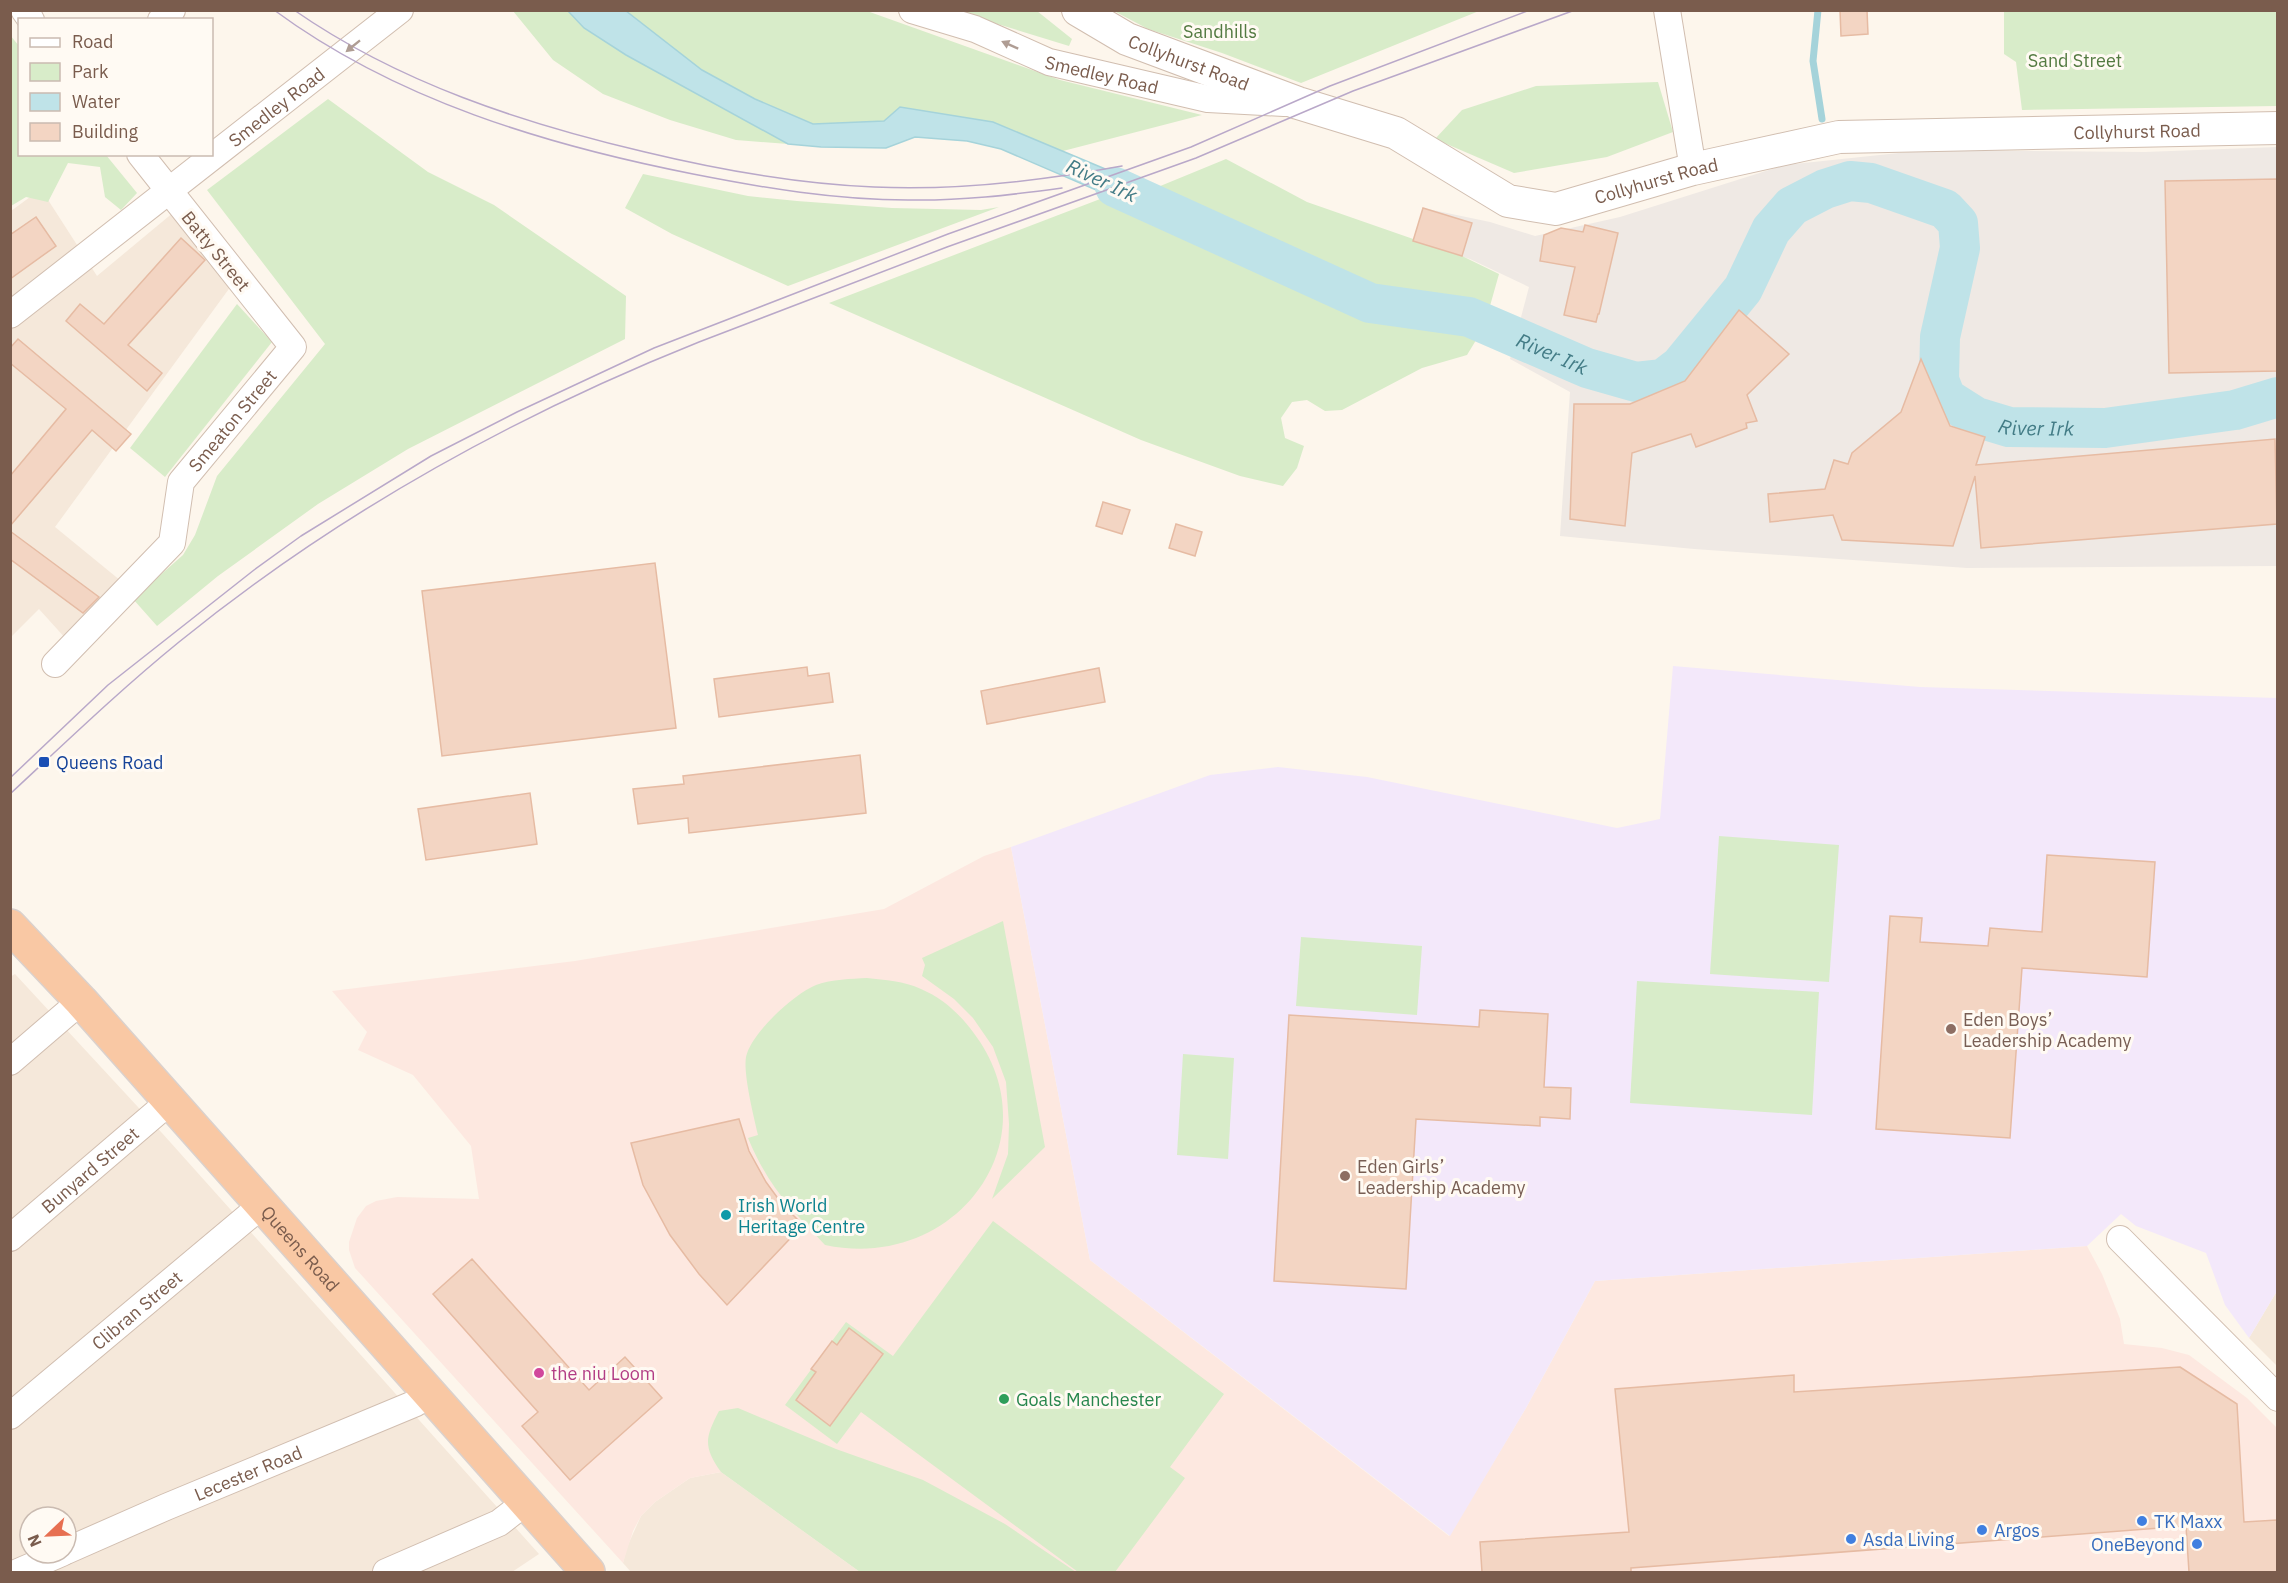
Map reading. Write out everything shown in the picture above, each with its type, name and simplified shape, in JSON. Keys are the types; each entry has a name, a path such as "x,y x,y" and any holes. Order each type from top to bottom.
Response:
{"highway":[{"name":"Queens Road","path":"10,926 81,1001 588,1572"}],"street":[{"name":"Smedley Road","path":"10,315 400,10"},
{"name":"Smedley Road","path":"912,10 975,30 1049,62 1169,92 1208,99 1298,103"},
{"name":"Collyhurst Road","path":"1078,10 1127,39 1298,103 1396,133 1508,201 1556,209 1693,169 1839,137 2277,128"},
{"path":"1667,10 1693,169"},
{"name":"Batty Street","path":"142,156 293,347"},
{"name":"Smeaton Street","path":"55,664 172,543 181,482 293,347"},
{"path":"10,1062 81,1001"},
{"name":"Bunyard Street","path":"10,1238 169,1102"},
{"name":"Clibran Street","path":"10,1416 262,1205"},
{"path":"2120,1239 2277,1398"},
{"name":"Lecester Road","path":"78,1546 416,1403 427,1393"},
{"path":"386,1572 499,1523 526,1502"},
{"name":"Lecester Road","path":"18,1572 34,1565"}],"shaded area":[{"path":"2277,147 2277,566 1967,568 1694,549 1560,536 1570,392 1510,359 1529,287 1470,259 1413,241 1423,208 1490,222 1535,236 1620,217 1785,165 1927,150 2145,152"},
{"path":"41,189 97,276 174,212 231,286 55,527 121,581 67,640 39,609 11,637 11,211"},
{"path":"1673,666 1920,687 2277,698 2277,1291 2249,1338 2225,1305 2206,1253 2136,1226 2121,1214 2087,1246 1595,1281 1526,1408 1450,1536 1090,1260 1011,847 1210,775 1278,767 1367,777 1617,828 1660,819"},
{"path":"1011,847 1090,1260 1449,1536 1526,1408 1595,1281 2087,1246 2102,1274 2120,1319 2124,1344 2162,1348 2189,1355 2247,1398 2277,1428 2277,1572 860,1572 721,1472 690,1478 655,1502 641,1516 633,1531 623,1563 355,1268 349,1242 357,1218 366,1206 376,1201 397,1197 479,1199 471,1146 413,1075 358,1050 367,1032 332,991 575,961 884,909 984,856"},
{"path":"15,974 162,1133 539,1554 512,1572 11,1572 10,977"},
{"path":"2277,1291 2277,1366 2249,1338"},
{"path":"721,1472 860,1572 631,1572 623,1563 627,1547 641,1516 655,1502 690,1478"}],"green space":[{"path":"513,11 568,11 584,28 626,54 788,144 736,140 670,120 603,94 553,60"},
{"path":"626,11 867,11 1060,80 1202,115 1063,151 884,121 813,124 755,99 702,70"},
{"path":"955,11 1037,11 1072,39 1069,46"},
{"name":"Sandhills","path":"1114,11 1479,11 1301,83 1222,53 1148,29"},
{"name":"Sand Street","path":"2004,11 2277,11 2277,106 2022,110 2016,62 2004,54"},
{"path":"10,35 18,45 18,156 107,156 137,193 121,210 105,197 100,167 68,163 48,202 26,197 11,206"},
{"path":"1658,82 1673,132 1607,157 1514,173 1435,139 1462,110 1536,86"},
{"path":"328,99 428,172 494,205 626,296 625,339 408,449 318,504 218,576 157,626 133,599 183,555 195,535 217,476 325,344 207,190"},
{"path":"1226,159 1307,202 1462,256 1499,274 1488,313 1374,291 1226,228 1153,189"},
{"path":"643,174 748,196 797,201 892,208 981,210 999,207 788,286 672,234 625,208"},
{"path":"1108,196 1294,281 1365,310 1465,326 1481,332 1467,355 1422,368 1342,410 1325,411 1307,400 1292,402 1281,418 1285,438 1304,446 1297,468 1283,486 1240,476 1141,440 829,303"},
{"path":"237,304 272,342 165,477 130,448"},
{"path":"1719,836 1839,845 1829,982 1710,974"},
{"path":"1003,921 1045,1147 992,1199 1008,1154 1009,1124 1006,1082 993,1047 973,1018 954,999 922,976 925,965 922,958"},
{"path":"1301,937 1422,946 1417,1015 1296,1006"},
{"path":"867,978 908,984 929,993 956,1012 973,1032 996,1074 1003,1115 997,1155 978,1190 950,1219 914,1239 872,1248 825,1245 791,1208 772,1183 748,1138 758,1135 749,1096 746,1057 756,1037 765,1026 796,997 822,983"},
{"path":"1637,981 1819,992 1812,1115 1630,1103"},
{"path":"1183,1054 1234,1058 1228,1159 1177,1155"},
{"name":"Goals Manchester","path":"993,1221 1224,1394 1170,1467 1185,1478 1115,1572 1078,1572 861,1412 837,1444 785,1405 846,1322 893,1356"},
{"path":"738,1408 836,1449 923,1480 1005,1524 1076,1572 860,1572 721,1472 711,1455 709,1435 719,1411"}],"water":[{"path":"568,11 626,11 702,70 755,99 813,124 884,121 900,107 993,122 1153,189 1178,204 1154,215 1001,149 967,141 915,137 886,148 788,144 626,55 584,28"}],"building":[{"path":"1840,10 1867,10 1868,34 1841,36"},
{"path":"2277,179 2277,371 2169,373 2165,181"},
{"path":"1423,208 1472,223 1462,256 1413,241"},
{"path":"36,217 56,246 10,279 10,235"},
{"path":"1585,225 1618,233 1596,322 1564,315 1575,267 1540,261 1544,235 1561,228 1583,232"},
{"path":"181,238 205,260 128,345 162,373 147,391 66,321 80,304 104,324"},
{"path":"1739,310 1789,354 1747,395 1757,421 1746,423 1747,428 1696,447 1691,434 1632,453 1625,526 1570,519 1574,404 1630,404 1685,381"},
{"path":"18,339 131,434 116,451 92,430 10,526 10,476 66,409 10,363 10,348"},
{"path":"1921,359 1950,426 1985,437 1976,465 2275,439 2277,524 1981,548 1975,476 1953,546 1842,540 1833,515 1770,522 1768,494 1825,489 1834,460 1848,464 1852,453 1901,412"},
{"path":"1103,502 1130,510 1122,534 1096,526"},
{"path":"1176,524 1202,532 1195,556 1169,548"},
{"path":"10,531 99,597 83,613 10,559"},
{"path":"655,563 676,728 442,756 422,591"},
{"path":"807,667 808,676 829,673 833,702 719,717 714,679"},
{"path":"1099,668 1105,702 987,724 981,691"},
{"path":"860,755 866,813 689,833 688,818 638,824 633,789 684,784 683,776"},
{"path":"530,793 537,844 426,860 418,809"},
{"path":"2047,855 2155,862 2147,977 2022,968 2010,1138 1876,1129 1890,916 1922,918 1920,942 1988,946 1990,928 2042,932"},
{"path":"1480,1010 1548,1014 1544,1087 1571,1088 1570,1119 1540,1117 1540,1126 1416,1119 1406,1289 1274,1281 1289,1015 1479,1027"},
{"name":"Irish World Heritage Centre","path":"739,1119 749,1151 766,1182 782,1204 803,1225 727,1305 699,1274 670,1235 643,1185 631,1143"},
{"name":"the niu Loom","path":"472,1259 589,1390 625,1357 662,1398 570,1480 522,1426 538,1412 433,1294"},
{"path":"849,1328 883,1354 830,1426 796,1400 816,1372 811,1369 832,1341 837,1345"},
{"path":"2180,1367 2237,1404 2244,1522 2277,1520 2277,1572 2189,1572 2186,1526 1631,1568 1631,1572 1482,1572 1480,1542 1629,1532 1615,1389 1794,1375 1794,1392"}],"waterway":[{"path":"1818,10 1813,61 1822,119"},
{"name":"River Irk","path":"1115,187 1370,303 1469,317 1587,368 1636,382 1663,379 1680,366 1743,289 1771,230 1792,206 1825,189 1850,181 1871,183 1945,209 1958,223 1960,248 1940,337 1939,380 1946,398 1976,417 2009,427 2105,428 2235,410 2278,397"}],"tram line":[{"path":"274,10 321,42 370,70 421,94 528,133 638,162 746,184 854,198 947,200 1062,188"},
{"path":"294,10 334,36 376,59 463,98 599,141 730,170 816,183 936,188 998,184 1122,166"},
{"path":"10,778 108,685 254,570 301,536 431,456 517,412 654,348 948,234 1191,147 1330,86 1530,10"},
{"path":"10,794 157,660 238,596 363,511 494,436 562,402 699,342 947,247 1196,158 1353,91 1575,10"}],"place":[{"name":"Queens Road","path":"44,762"},
{"name":"Eden Boys’ Leadership Academy","path":"1951,1029"},
{"name":"Eden Girls’ Leadership Academy","path":"1345,1176"},
{"name":"Irish World Heritage Centre","path":"726,1215"},
{"name":"the niu Loom","path":"539,1373"},
{"name":"Goals Manchester","path":"1004,1399"},
{"name":"TK Maxx","path":"2142,1521"},
{"name":"Argos","path":"1982,1530"},
{"name":"Asda Living","path":"1851,1539"},
{"name":"OneBeyond","path":"2197,1544"}]}
